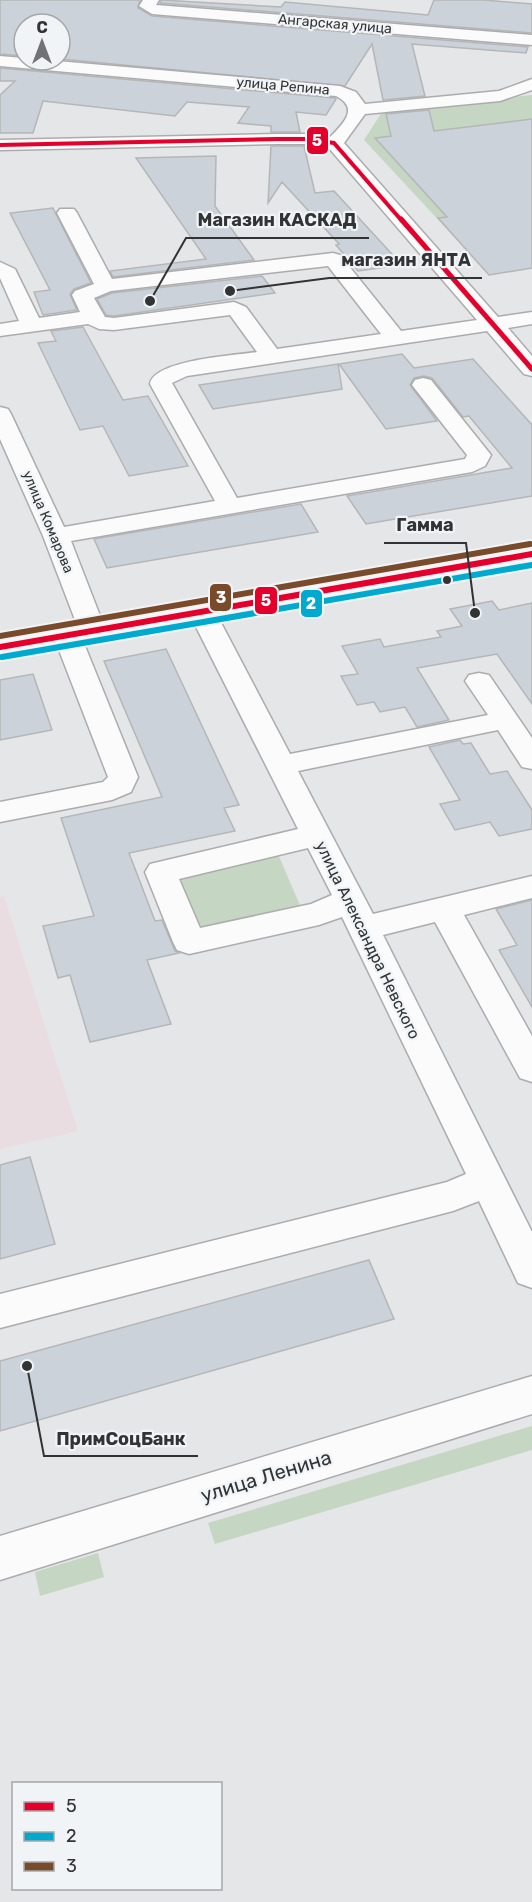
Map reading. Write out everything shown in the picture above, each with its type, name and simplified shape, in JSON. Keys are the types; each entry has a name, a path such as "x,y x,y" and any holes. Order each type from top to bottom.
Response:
{"street":[{"name":"Ангарская улица","path":"151,0 147,6 152,9 532,40"},
{"path":"266,18 280,0"},
{"name":"улица Репина","path":"0,61 332,90 351,96 358,105 358,110"},
{"path":"334,143 348,129 358,110 492,97 515,92 532,84"},
{"path":"0,145 277,139 309,139 334,143 532,369"},
{"path":"67,213 105,286"},
{"path":"271,357 239,310 234,308 114,324 99,323 93,317 82,295 105,286 333,260 396,339"},
{"path":"0,268 8,273 32,326"},
{"path":"0,330 93,317"},
{"path":"230,506 161,384 161,380 181,370 532,318"},
{"path":"56,536 472,465 479,456 423,385"},
{"name":"улица Комарова","path":"0,414 56,536 80,633 123,777 120,785 112,790 0,812"},
{"path":"0,647 201,610 532,554"},
{"name":"улица Александра Невского","path":"201,610 357,914 532,1271"},
{"path":"479,681 530,753"},
{"path":"281,765 506,720"},
{"path":"316,834 286,844 161,872 189,942 319,914 357,914 443,907 532,887"},
{"path":"443,907 532,1068"},
{"path":"0,1311 453,1196 488,1180"},
{"name":"улица Ленина","path":"0,1558 532,1395"}],"shaded area":[{"path":"4,896 78,1131 0,1149 0,897"}],"green space":[{"path":"532,95 532,248 473,257 364,140 384,109"},
{"path":"275,847 305,917 189,942 161,872"},
{"path":"532,1426 532,1450 215,1544 208,1523"},
{"path":"98,1553 104,1577 40,1596 35,1572"}],"building":[{"path":"0,0 140,0 138,8 152,16 528,47 526,53 412,44 425,96 383,100 372,44 345,86 72,60 72,12 12,12 12,55 0,54"},
{"path":"161,0 281,7 285,2 428,15 434,0 484,0 532,4 532,33 160,3"},
{"path":"0,68 12,69 12,72 45,72 336,99 326,115 296,112 300,132 271,132 271,126 238,123 249,107 187,102 175,116 43,101 33,133 0,133 0,95 15,81 0,81"},
{"path":"429,110 434,131 532,119 532,268 489,275 438,218 447,217 375,138 391,136 386,114"},
{"path":"271,146 304,146 315,193 334,191 402,265 358,271 336,245 339,244 282,182 268,203"},
{"path":"216,156 215,206 254,260 113,277 110,271 206,259 136,158"},
{"path":"53,208 91,283 74,289 70,294 77,310 43,315 34,292 50,290 10,213"},
{"path":"262,276 275,293 114,316 106,315 97,299 112,293"},
{"path":"83,327 123,400 148,396 188,466 129,476 103,426 80,430 38,343 56,341 51,331"},
{"path":"402,354 414,368 473,359 532,425 532,496 366,524 347,496 512,468 469,416 463,417 432,378 424,376 414,378 410,385 437,421 386,429 339,364"},
{"path":"338,364 342,389 213,409 199,385"},
{"path":"301,504 318,532 107,568 94,539"},
{"path":"492,601 499,610 532,603 532,704 497,654 417,668 449,720 417,727 405,707 380,712 374,702 357,705 341,676 358,674 342,646 380,639 384,647 441,637 437,631 462,626 450,609"},
{"path":"166,649 239,805 224,808 235,831 129,853 155,921 162,920 175,951 179,953 147,960 171,1024 90,1042 70,975 58,978 43,926 94,916 61,818 162,797 104,661"},
{"path":"33,674 52,730 0,740 0,680"},
{"path":"460,740 463,744 471,743 490,774 507,771 532,810 532,829 499,836 490,822 455,830 440,804 460,800 429,747"},
{"path":"532,900 532,1007 499,950 517,945 496,909"},
{"path":"30,1157 55,1244 0,1259 0,1165"},
{"path":"369,1260 394,1319 0,1431 0,1361"}],"transit line":[{"name":"5","path":"0,145 277,139 309,139 334,143 532,369"},
{"name":"3","path":"0,636 530,544"},
{"name":"5","path":"0,647 532,554"},
{"name":"2","path":"2,657 532,565"}],"place":[{"name":"магазин ЯНТА","path":"230,291"},
{"name":"Магазин КАСКАД","path":"150,301"},
{"name":"Гамма","path":"475,613"},
{"name":"ПримСоцБанк","path":"27,1366"}]}
